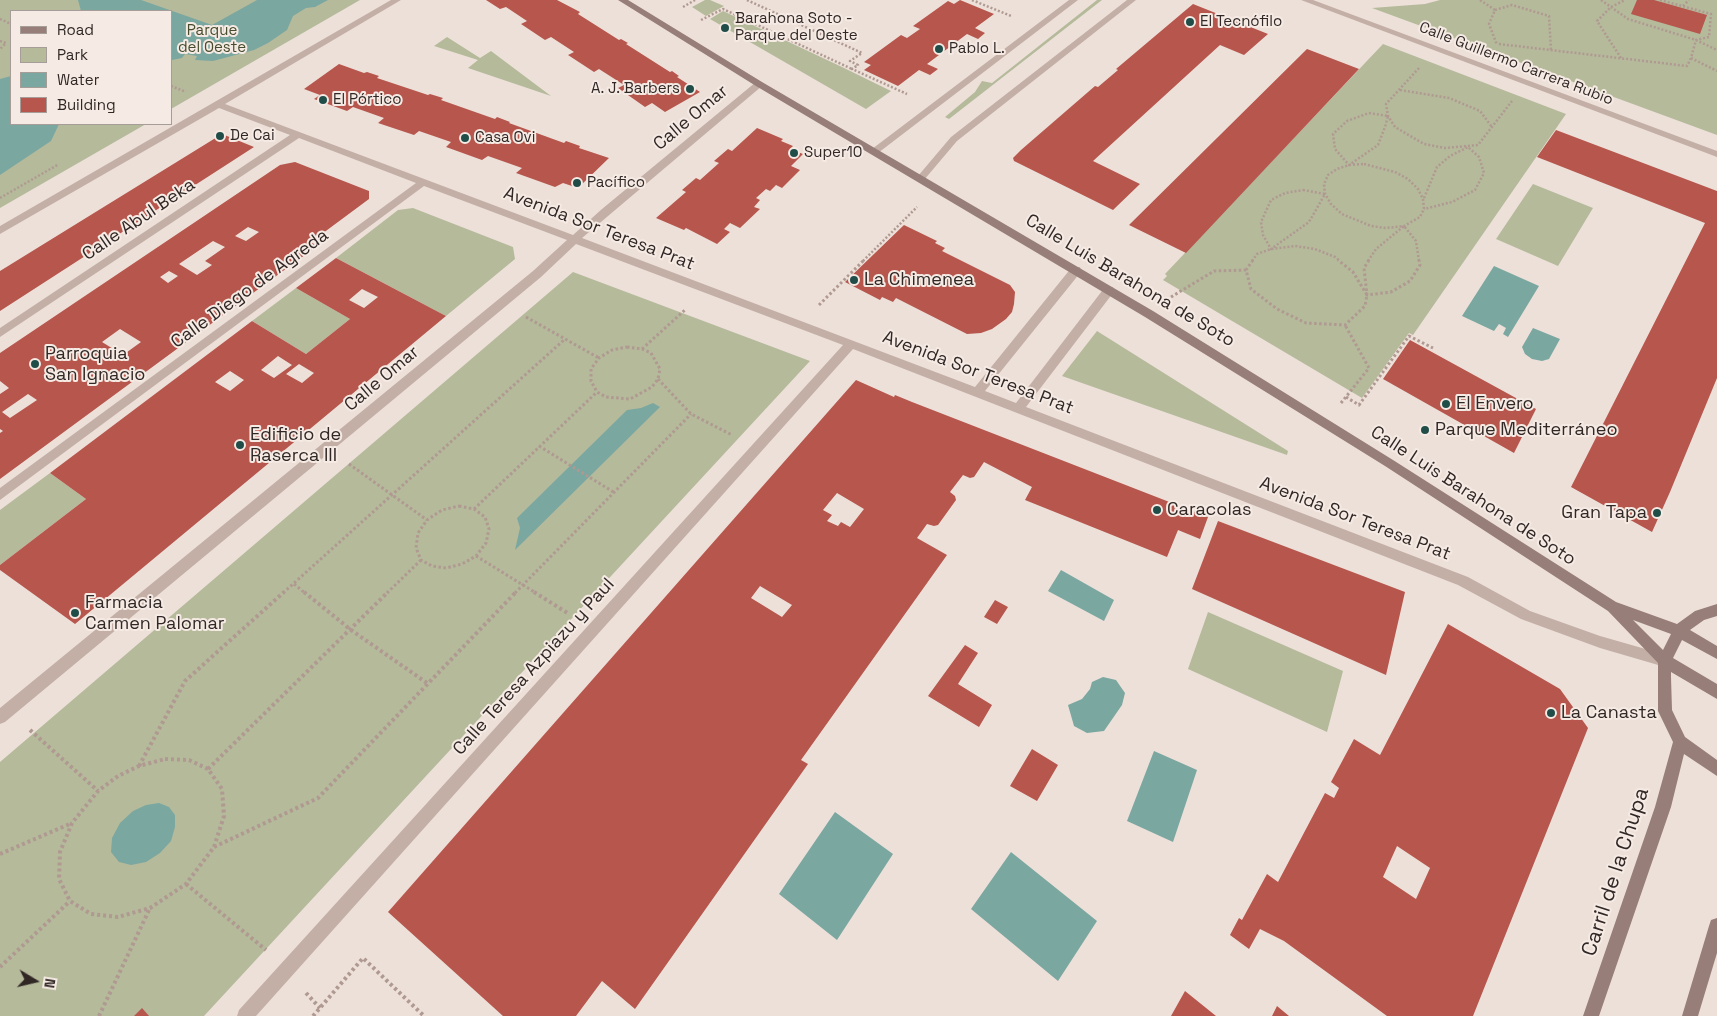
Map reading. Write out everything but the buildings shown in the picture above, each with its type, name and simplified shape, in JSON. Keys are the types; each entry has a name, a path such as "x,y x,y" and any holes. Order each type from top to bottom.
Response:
{"main road":[{"name":"Calle Luis Barahona de Soto","path":"622,0 759,84 1076,270 1324,422 1611,606 1665,661"},
{"name":"Calle Luis Barahona de Soto","path":"1611,606 1679,630"},
{"path":"1717,610 1700,615 1679,630 1665,661 1666,711 1680,742 1717,769"},
{"path":"1679,630 1717,653"},
{"name":"Avenida Sor Teresa Prat","path":"1665,661 1717,692"},
{"name":"Carril de la Chupa","path":"1592,1016 1663,807 1680,742"},
{"path":"1690,1016 1717,926"}],"street":[{"path":"0,231 397,0"},
{"path":"876,151 1074,0"},
{"path":"921,178 954,139 1132,0"},
{"name":"Calle Guillermo Carrera Rubio","path":"1305,0 1717,154"},
{"name":"Calle Omar","path":"3,709 521,287 759,84"},
{"name":"Avenida Sor Teresa Prat","path":"217,104 799,324 1463,581 1526,614 1600,642 1665,661"},
{"name":"Calle Abul Beka","path":"0,333 297,135"},
{"name":"Calle Diego de Agreda","path":"0,495 423,182"},
{"path":"977,393 1076,270"},
{"path":"1018,409 1109,290"},
{"name":"Calle Teresa Azpiazu y Paul","path":"245,1016 851,344"}],"path":[{"path":"682,6 695,0"},
{"path":"747,0 862,53 850,61 858,65 852,69"},
{"path":"972,0 1011,16"},
{"path":"1480,0 1495,10 1512,6 1549,16 1551,50"},
{"path":"1601,0 1628,19 1696,40 1717,50"},
{"path":"1621,58 1597,21 1611,7 1625,0"},
{"path":"1660,0 1710,14 1717,11"},
{"path":"1683,6 1689,0"},
{"path":"676,34 723,9 907,94"},
{"path":"1495,10 1489,24 1498,44"},
{"path":"1696,40 1709,37 1710,14"},
{"path":"0,40 6,43 0,49"},
{"path":"1498,44 1687,66 1696,40"},
{"path":"1495,48 1498,44"},
{"path":"1691,58 1717,71"},
{"path":"1419,68 1386,104 1388,116 1395,127 1424,144 1445,148 1478,145 1517,95"},
{"path":"1400,90 1449,98 1480,112 1492,127"},
{"path":"1349,165 1335,149 1333,134 1347,121 1370,113 1388,116"},
{"path":"1349,165 1378,145 1388,116"},
{"path":"1367,295 1353,272 1335,257 1315,249 1295,246 1271,249 1257,254 1246,270 1251,289 1277,309 1306,323 1345,325 1366,306 1367,295 1364,268 1376,249 1404,226 1420,217 1424,209 1424,199 1437,167 1450,156 1468,147"},
{"path":"1424,209 1452,202 1476,190 1484,173 1479,157 1468,147"},
{"path":"1404,226 1386,228 1356,222 1342,214 1331,204 1325,194 1324,184 1328,175 1337,169 1349,165 1364,164 1395,172 1418,189 1424,199"},
{"path":"799,324 937,187"},
{"path":"1271,249 1263,235 1261,222 1271,200 1285,193 1303,190 1325,194"},
{"path":"1271,249 1309,222 1325,194"},
{"path":"1367,295 1391,292 1410,281 1420,266 1416,241 1404,226"},
{"path":"1180,290 1214,271 1246,270"},
{"path":"642,348 687,308"},
{"path":"522,315 600,358"},
{"path":"1324,422 1369,368 1345,325"},
{"path":"1346,397 1359,405 1410,336 1433,348"},
{"path":"140,766 185,681 565,339"},
{"path":"627,347 642,348 657,361 660,369 658,379 652,387 630,399 606,397 597,392 591,381 591,369 600,358 612,350 627,347"},
{"path":"658,379 692,414 755,449"},
{"path":"474,508 597,392"},
{"path":"214,848 318,798 426,683 692,414"},
{"path":"539,446 615,493"},
{"path":"344,461 427,520"},
{"path":"459,506 474,508 485,517 489,529 486,543 476,556 462,564 446,568 432,566 421,560 416,548 418,533 427,520 442,510 459,506"},
{"path":"476,556 593,629"},
{"path":"208,769 421,560"},
{"path":"294,584 351,630 426,683"},
{"path":"30,729 98,791"},
{"path":"165,759 189,760 208,769 222,789 224,816 214,848 186,884 150,908 118,916 91,914 70,901 59,879 60,852 72,823 98,791 118,776 140,766 165,759"},
{"path":"0,854 72,823"},
{"path":"186,884 266,949 284,974"},
{"path":"0,967 70,901"},
{"path":"98,1016 150,908"},
{"path":"313,1016 363,958 424,1016"}],"green space":[{"name":"Parque del Oeste","path":"0,0 360,0 172,108 172,10 10,10 10,125 144,125 0,208"},
{"path":"705,0 710,0 724,6 706,16 692,7"},
{"path":"1097,0 1102,0 949,119 945,117 975,92 982,81 992,83"},
{"path":"1440,0 1717,0 1717,135 1372,8 1425,4"},
{"path":"723,11 891,91 866,109 710,19"},
{"path":"447,37 480,58 491,51 551,96 468,68 478,60 434,46"},
{"path":"1383,44 1566,114 1413,335 1409,333 1362,398 1163,280 1167,276 1165,274"},
{"path":"1533,184 1593,208 1558,266 1496,239"},
{"path":"413,208 513,247 515,259 446,316 336,258 398,210"},
{"path":"573,272 810,361 204,1016 0,1016 0,762"},
{"path":"296,288 350,319 306,354 252,321"},
{"path":"1097,331 1288,451 1287,455 1062,376"},
{"path":"50,473 86,499 0,565 0,510"},
{"path":"1208,612 1343,671 1327,732 1188,669"}],"water":[{"path":"78,0 141,0 169,10 81,10"},
{"path":"257,0 328,0 315,7 306,8 293,16 287,30 254,50 213,61 195,60 197,56 185,54 182,58 172,60 172,11 212,25"},
{"path":"10,76 10,125 59,125 51,141 0,175 0,79"},
{"path":"1494,266 1539,286 1508,337 1503,334 1506,328 1499,324 1494,331 1462,316"},
{"path":"1533,328 1560,339 1549,359 1542,361 1532,359 1525,354 1522,347"},
{"path":"653,403 660,407 515,550 520,528 517,518 627,410 641,408"},
{"path":"1061,570 1114,600 1104,621 1048,591"},
{"path":"1103,677 1116,680 1125,693 1122,705 1104,731 1087,733 1074,726 1068,705 1082,699 1090,689 1092,682"},
{"path":"1154,751 1197,770 1173,842 1127,821"},
{"path":"159,803 169,807 175,815 175,827 171,841 160,853 146,862 131,865 119,862 111,852 112,838 120,823 133,811 146,805"},
{"path":"835,812 893,854 837,940 779,894"},
{"path":"1011,852 1097,921 1058,981 971,909"}],"place":[{"name":"El Tecnófilo","path":"1190,22"},
{"name":"Barahona Soto - Parque del Oeste","path":"725,28"},
{"name":"Pablo L.","path":"939,49"},
{"name":"A. J. Barbers","path":"690,89"},
{"name":"El Pórtico","path":"323,100"},
{"name":"De Cai","path":"220,136"},
{"name":"Casa Ovi","path":"465,138"},
{"name":"Super10","path":"794,153"},
{"name":"Pacífico","path":"577,183"},
{"name":"La Chimenea","path":"854,280"},
{"name":"Parroquia San Ignacio","path":"35,364"},
{"name":"El Envero","path":"1446,404"},
{"name":"Parque Mediterráneo","path":"1425,430"},
{"name":"Edificio de Raserca III","path":"240,445"},
{"name":"Caracolas","path":"1157,510"},
{"name":"Gran Tapa","path":"1657,513"},
{"name":"Farmacia Carmen Palomar","path":"75,613"},
{"name":"La Canasta","path":"1551,713"}]}
